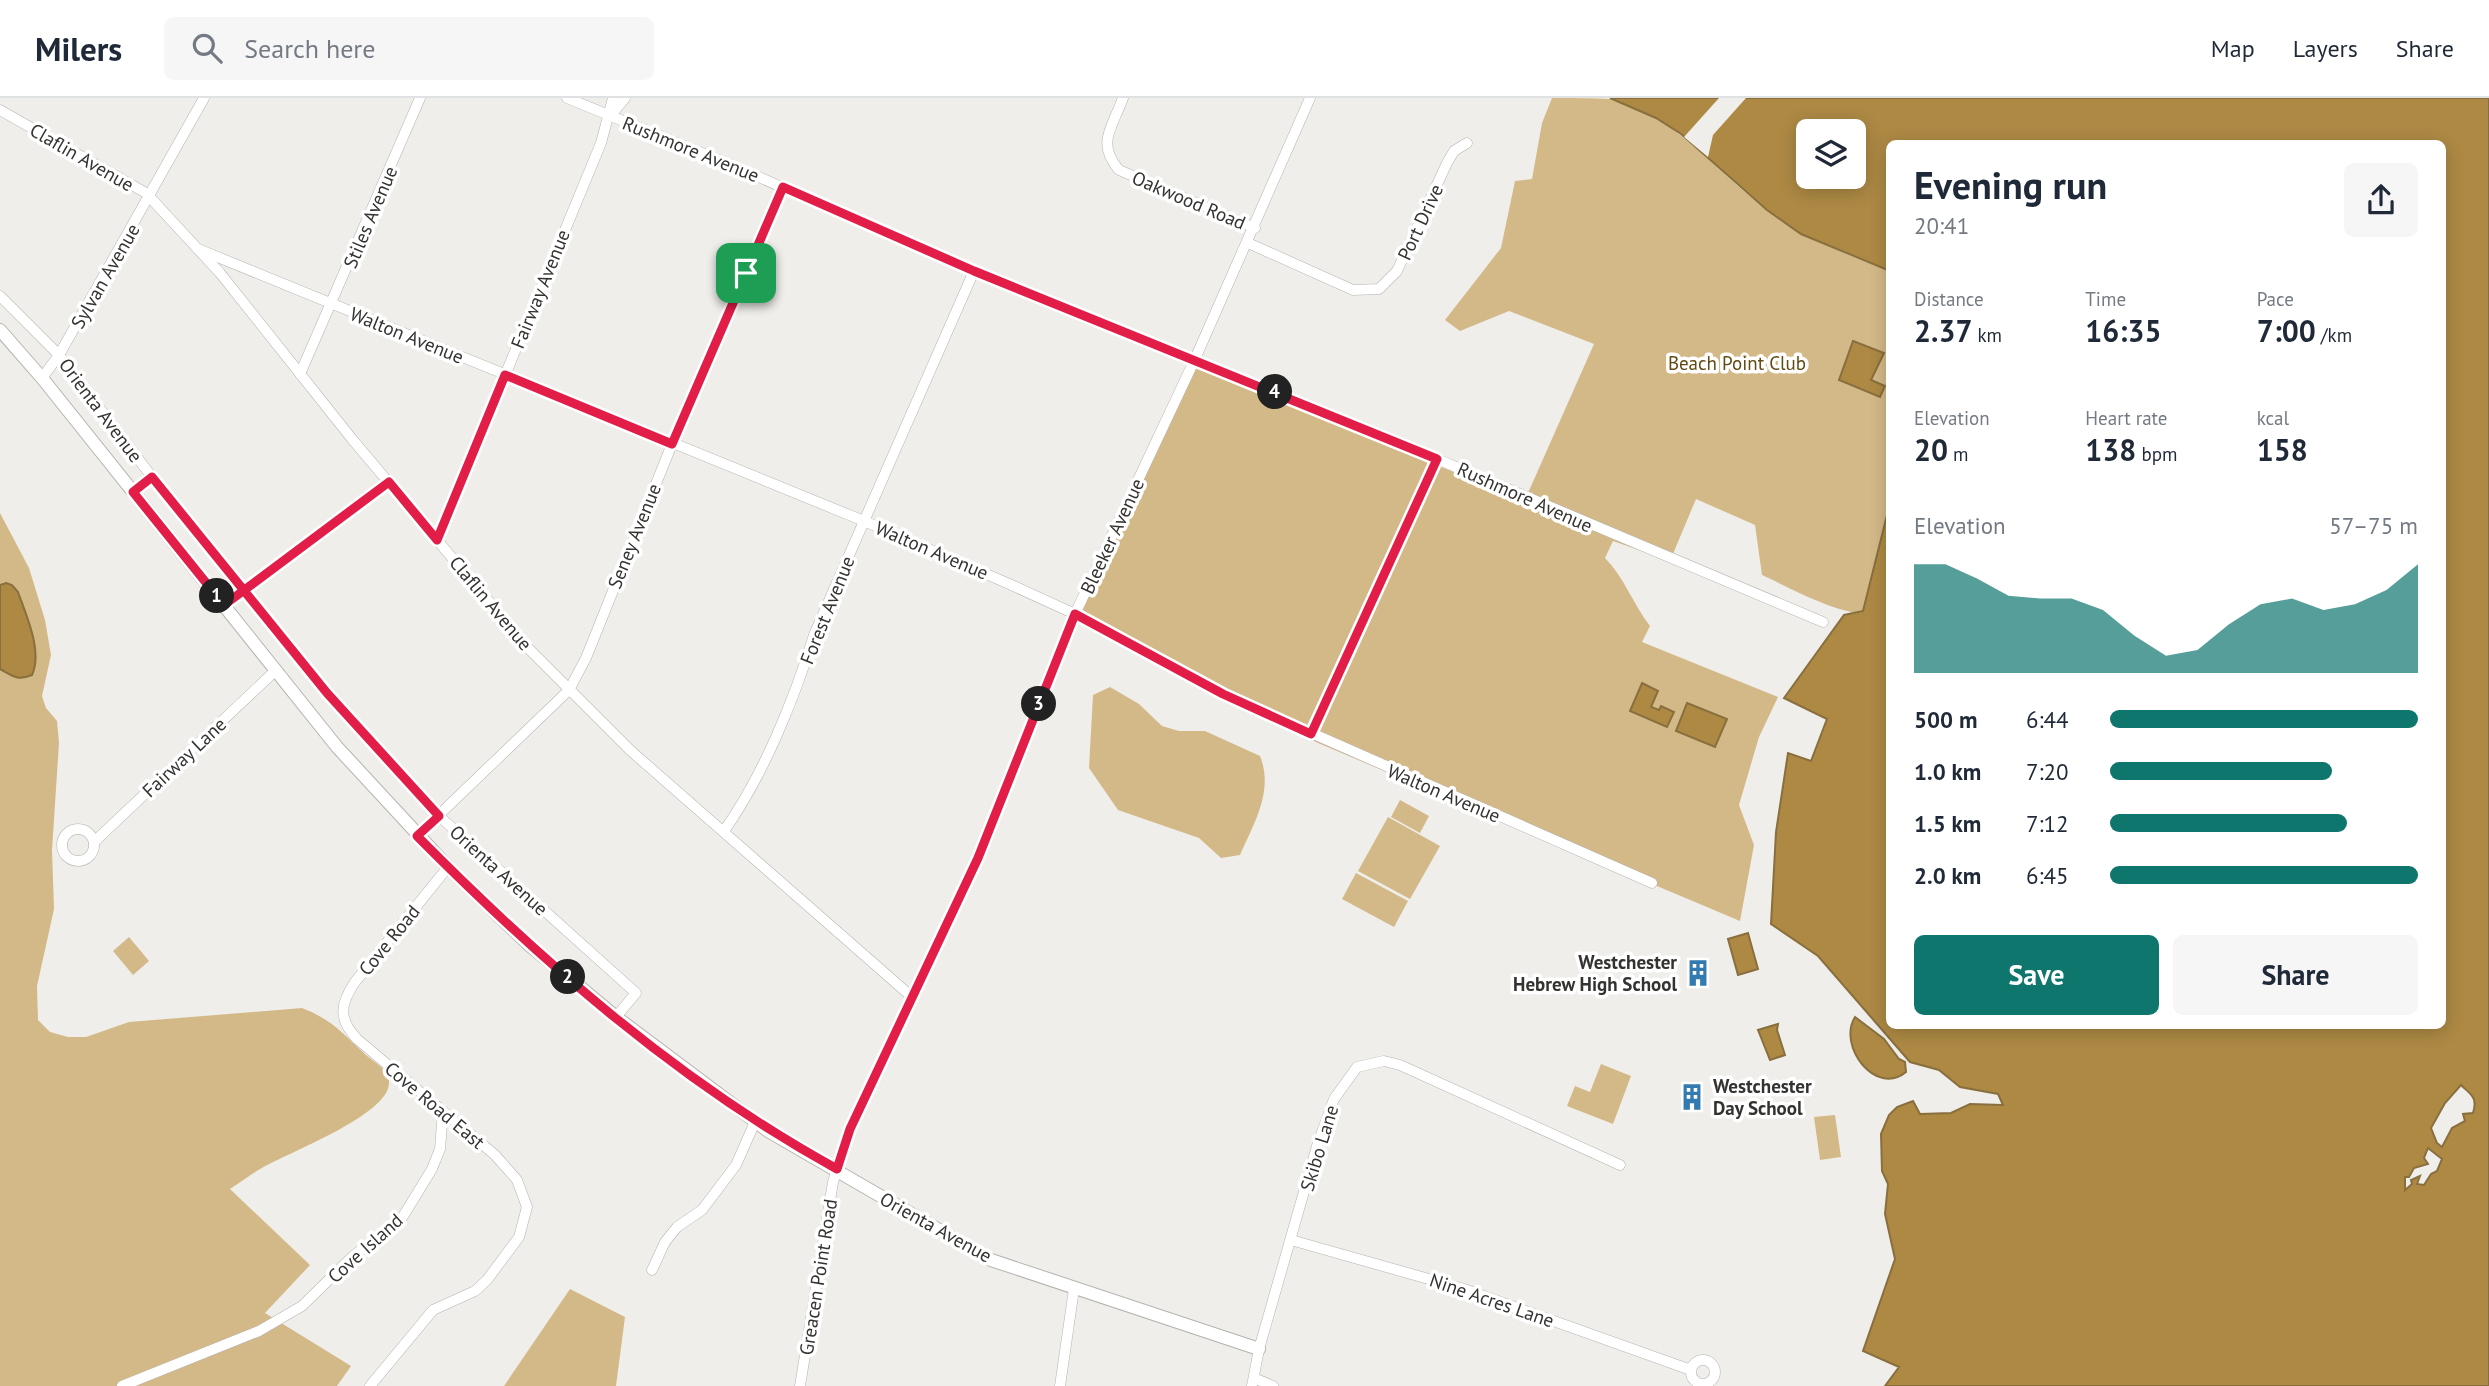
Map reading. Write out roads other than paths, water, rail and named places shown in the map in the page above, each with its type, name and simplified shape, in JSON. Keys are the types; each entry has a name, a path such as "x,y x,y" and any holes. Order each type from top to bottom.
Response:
{"street":[{"name":"Sylvan Avenue","path":"42,378 59,355 204,98"},
{"name":"Stiles Avenue","path":"300,374 420,98"},
{"name":"Rushmore Avenue","path":"567,98 783,187 974,271 1437,459 1823,622"},
{"path":"610,116 613,98"},
{"path":"610,116 625,98"},
{"name":"Oakwood Road","path":"1123,98 1105,145 1107,156 1119,170 1255,228"},
{"name":"Bleeker Avenue","path":"837,1169 850,1129 978,858 1075,614 1255,228 1310,98"},
{"name":"Claflin Avenue","path":"0,110 149,198 198,249 529,649 631,751 912,997"},
{"name":"Fairway Avenue","path":"437,540 610,116"},
{"name":"Port Drive","path":"1248,243 1353,290 1379,289 1397,271 1454,151 1467,143"},
{"name":"Seney Avenue","path":"417,836 569,690 586,658 672,444 783,187"},
{"name":"Walton Avenue","path":"198,249 864,521 1075,614 1223,694 1652,883"},
{"name":"Forest Avenue","path":"724,831 741,806 801,677 814,635 974,271"},
{"name":"Orienta Avenue","path":"0,296 24,316 59,355 152,477 327,693 439,816 636,993 616,1017"},
{"name":"Orienta Avenue","path":"0,330 42,378 275,671 417,836 528,944 616,1017 755,1122 918,1220 991,1260 1259,1349"},
{"path":"1311,734 1437,459"},
{"path":"133,492 152,477"},
{"path":"224,605 389,482"},
{"name":"Fairway Lane","path":"94,842 275,671"},
{"name":"Cove Road","path":"343,1018 344,998 355,982 448,867"},
{"name":"Cove Road East","path":"343,1018 357,1039 495,1155 517,1180 524,1195 526,1216 520,1237 498,1268 475,1291 433,1310 370,1386"},
{"name":"Skibo Lane","path":"1259,1349 1334,1099 1357,1067 1384,1061 1400,1065 1620,1165"},
{"name":"Cove Island","path":"122,1386 269,1324 302,1306 352,1256 402,1218 432,1169 440,1149 443,1111"},
{"path":"652,1270 665,1242 677,1227 702,1210 736,1165 755,1122"},
{"name":"Greacen Point Road","path":"800,1386 837,1169"},
{"name":"Nine Acres Lane","path":"1291,1240 1464,1289 1691,1370"},
{"path":"1060,1386 1074,1289"},
{"path":"1259,1349 1253,1382 1273,1386"}],"place":[{"name":"Westchester Hebrew High School","path":"1698,973"},
{"name":"Westchester Day School","path":"1692,1097"}],"park label":[{"name":"Beach Point Club","path":"1737,363"}]}
